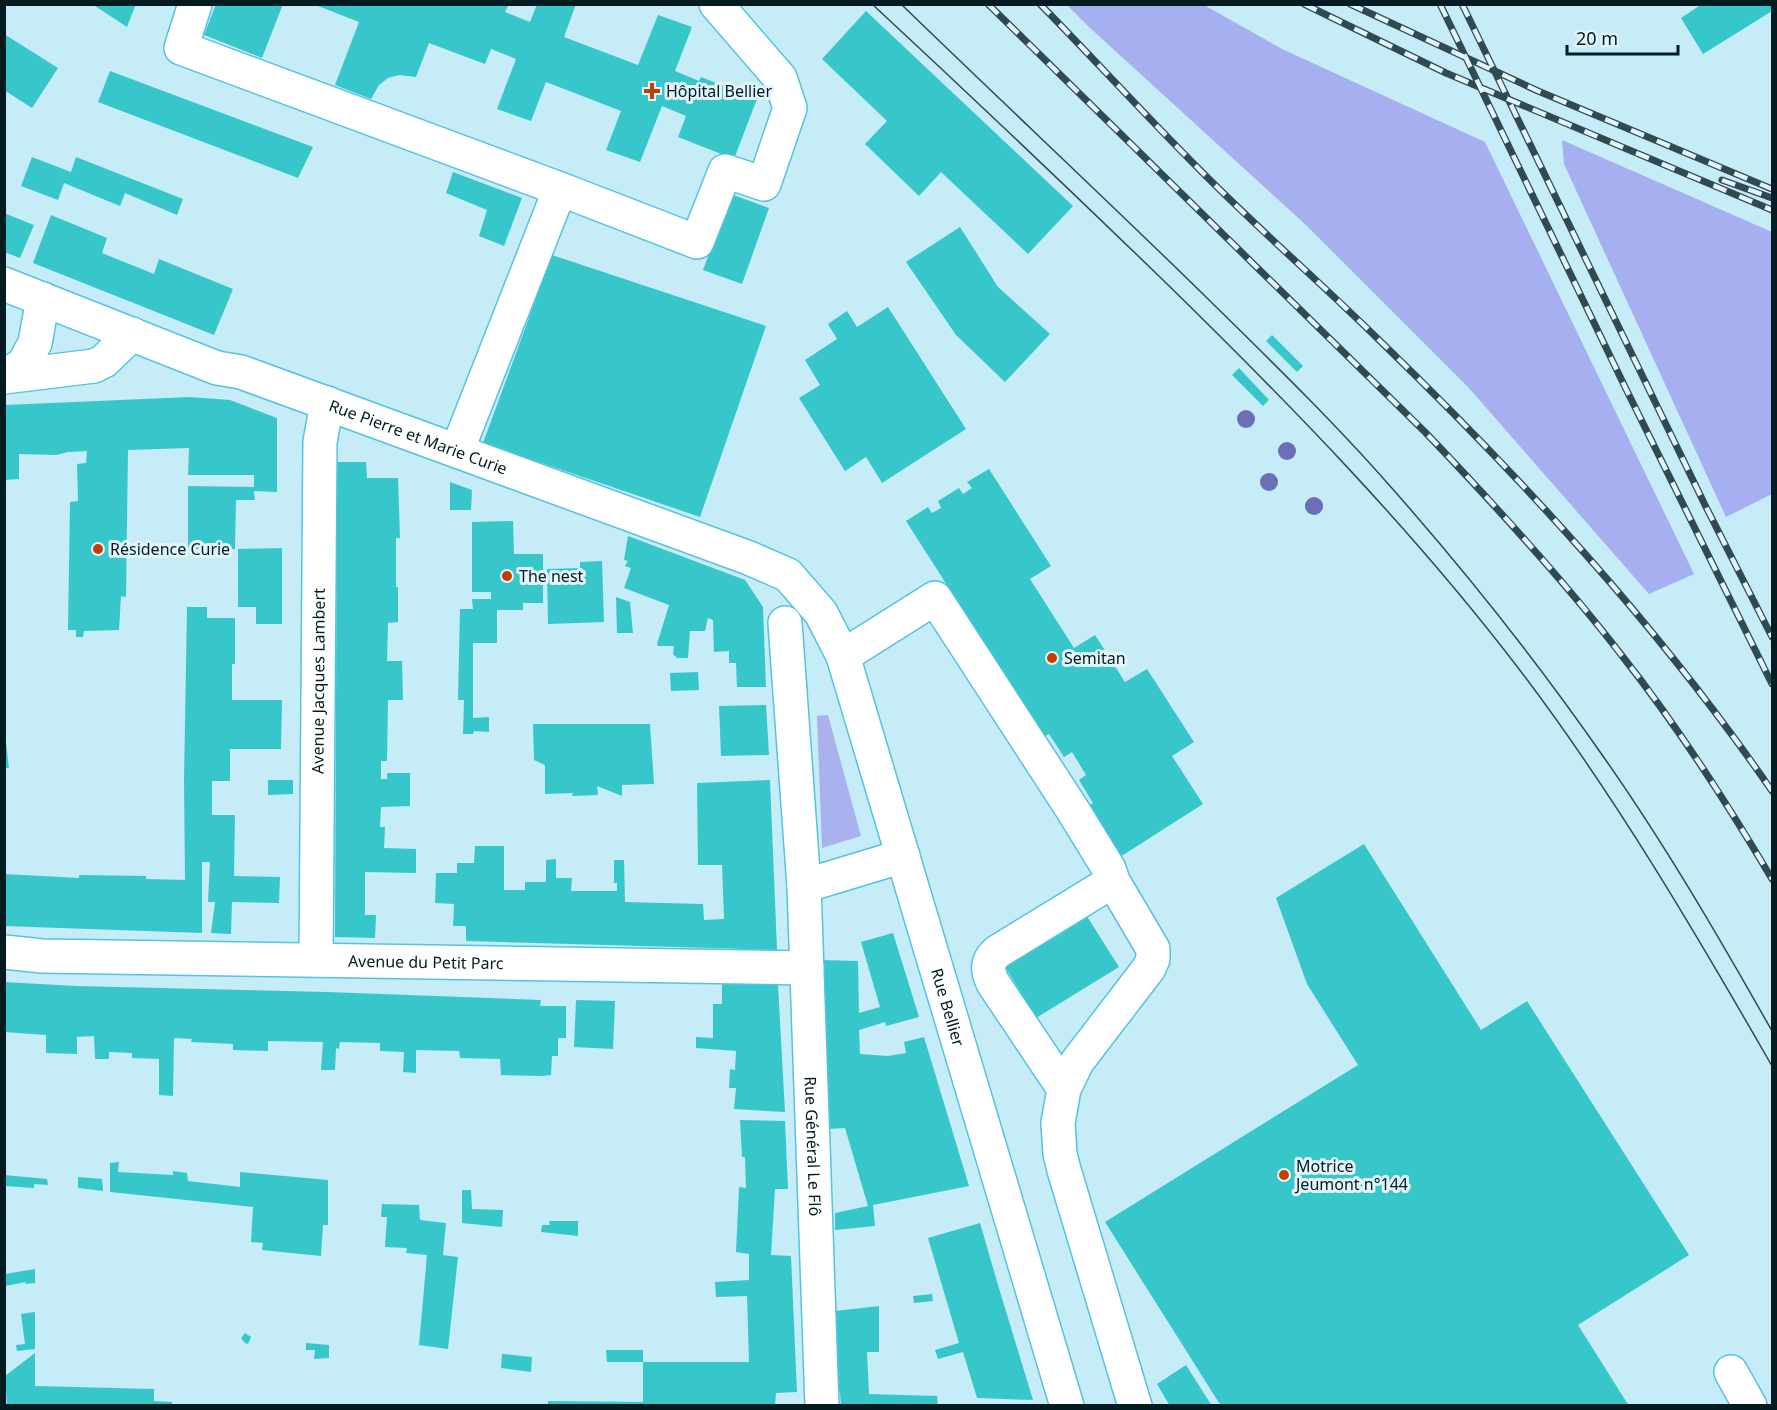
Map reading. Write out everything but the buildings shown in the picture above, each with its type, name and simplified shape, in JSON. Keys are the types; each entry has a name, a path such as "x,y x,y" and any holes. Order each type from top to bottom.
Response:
{"street":[{"path":"195,4 181,48 697,242 725,171 764,184 790,108 780,78 716,4"},
{"path":"457,451 560,189"},
{"name":"Rue Pierre et Marie Curie","path":"4,284 217,368 241,372 749,558 788,575 821,613"},
{"path":"4,377 23,365 35,343 43,299"},
{"path":"4,377 94,366 104,361 132,334"},
{"name":"Avenue Jacques Lambert","path":"316,960 320,442 327,403"},
{"path":"843,656 935,598 1074,812 1150,945 1153,959 1149,968 1077,1062 1064,1089 1059,1123 1060,1154 1135,1406"},
{"name":"Rue Bellier","path":"821,613 843,656 1067,1406"},
{"name":"Rue Général Le Flô","path":"785,623 804,886 822,1406"},
{"path":"804,886 903,856"},
{"path":"1064,1089 993,983 988,963 996,952 1113,880"},
{"name":"Avenue du Petit Parc","path":"4,952 42,956 807,968"},
{"path":"1731,1372 1750,1406"}],"shaded area":[{"path":"1067,5 1204,5 1282,49 1485,142 1694,574 1649,594 1468,387 1306,225"},
{"path":"1562,140 1772,232 1772,494 1726,517 1564,164"},
{"path":"828,715 861,836 822,848 817,716"}],"tram line":[{"path":"872,4 1210,326 1303,420 1436,566 1519,669 1588,765 1652,863 1772,1066"},
{"path":"901,4 1167,259 1299,390 1368,461 1447,552 1528,654 1628,792 1692,893 1772,1031"}],"railway":[{"path":"988,4 1425,432 1527,542 1600,628 1663,711 1720,794 1772,879"},
{"path":"1040,4 1198,168 1356,317 1536,500 1636,613 1729,730 1772,791"},
{"path":"1304,4 1446,73 1772,210"},
{"path":"1350,4 1538,91 1772,189"},
{"path":"1440,4 1772,684"},
{"path":"1462,4 1706,507 1772,637"},
{"path":"1722,180 1772,198"}],"place":[{"name":"Hôpital Bellier","path":"652,91"},
{"name":"Résidence Curie","path":"98,549"},
{"name":"The nest","path":"507,576"},
{"name":"Semitan","path":"1052,658"},
{"name":"Motrice Jeumont n°144","path":"1284,1175"}]}
